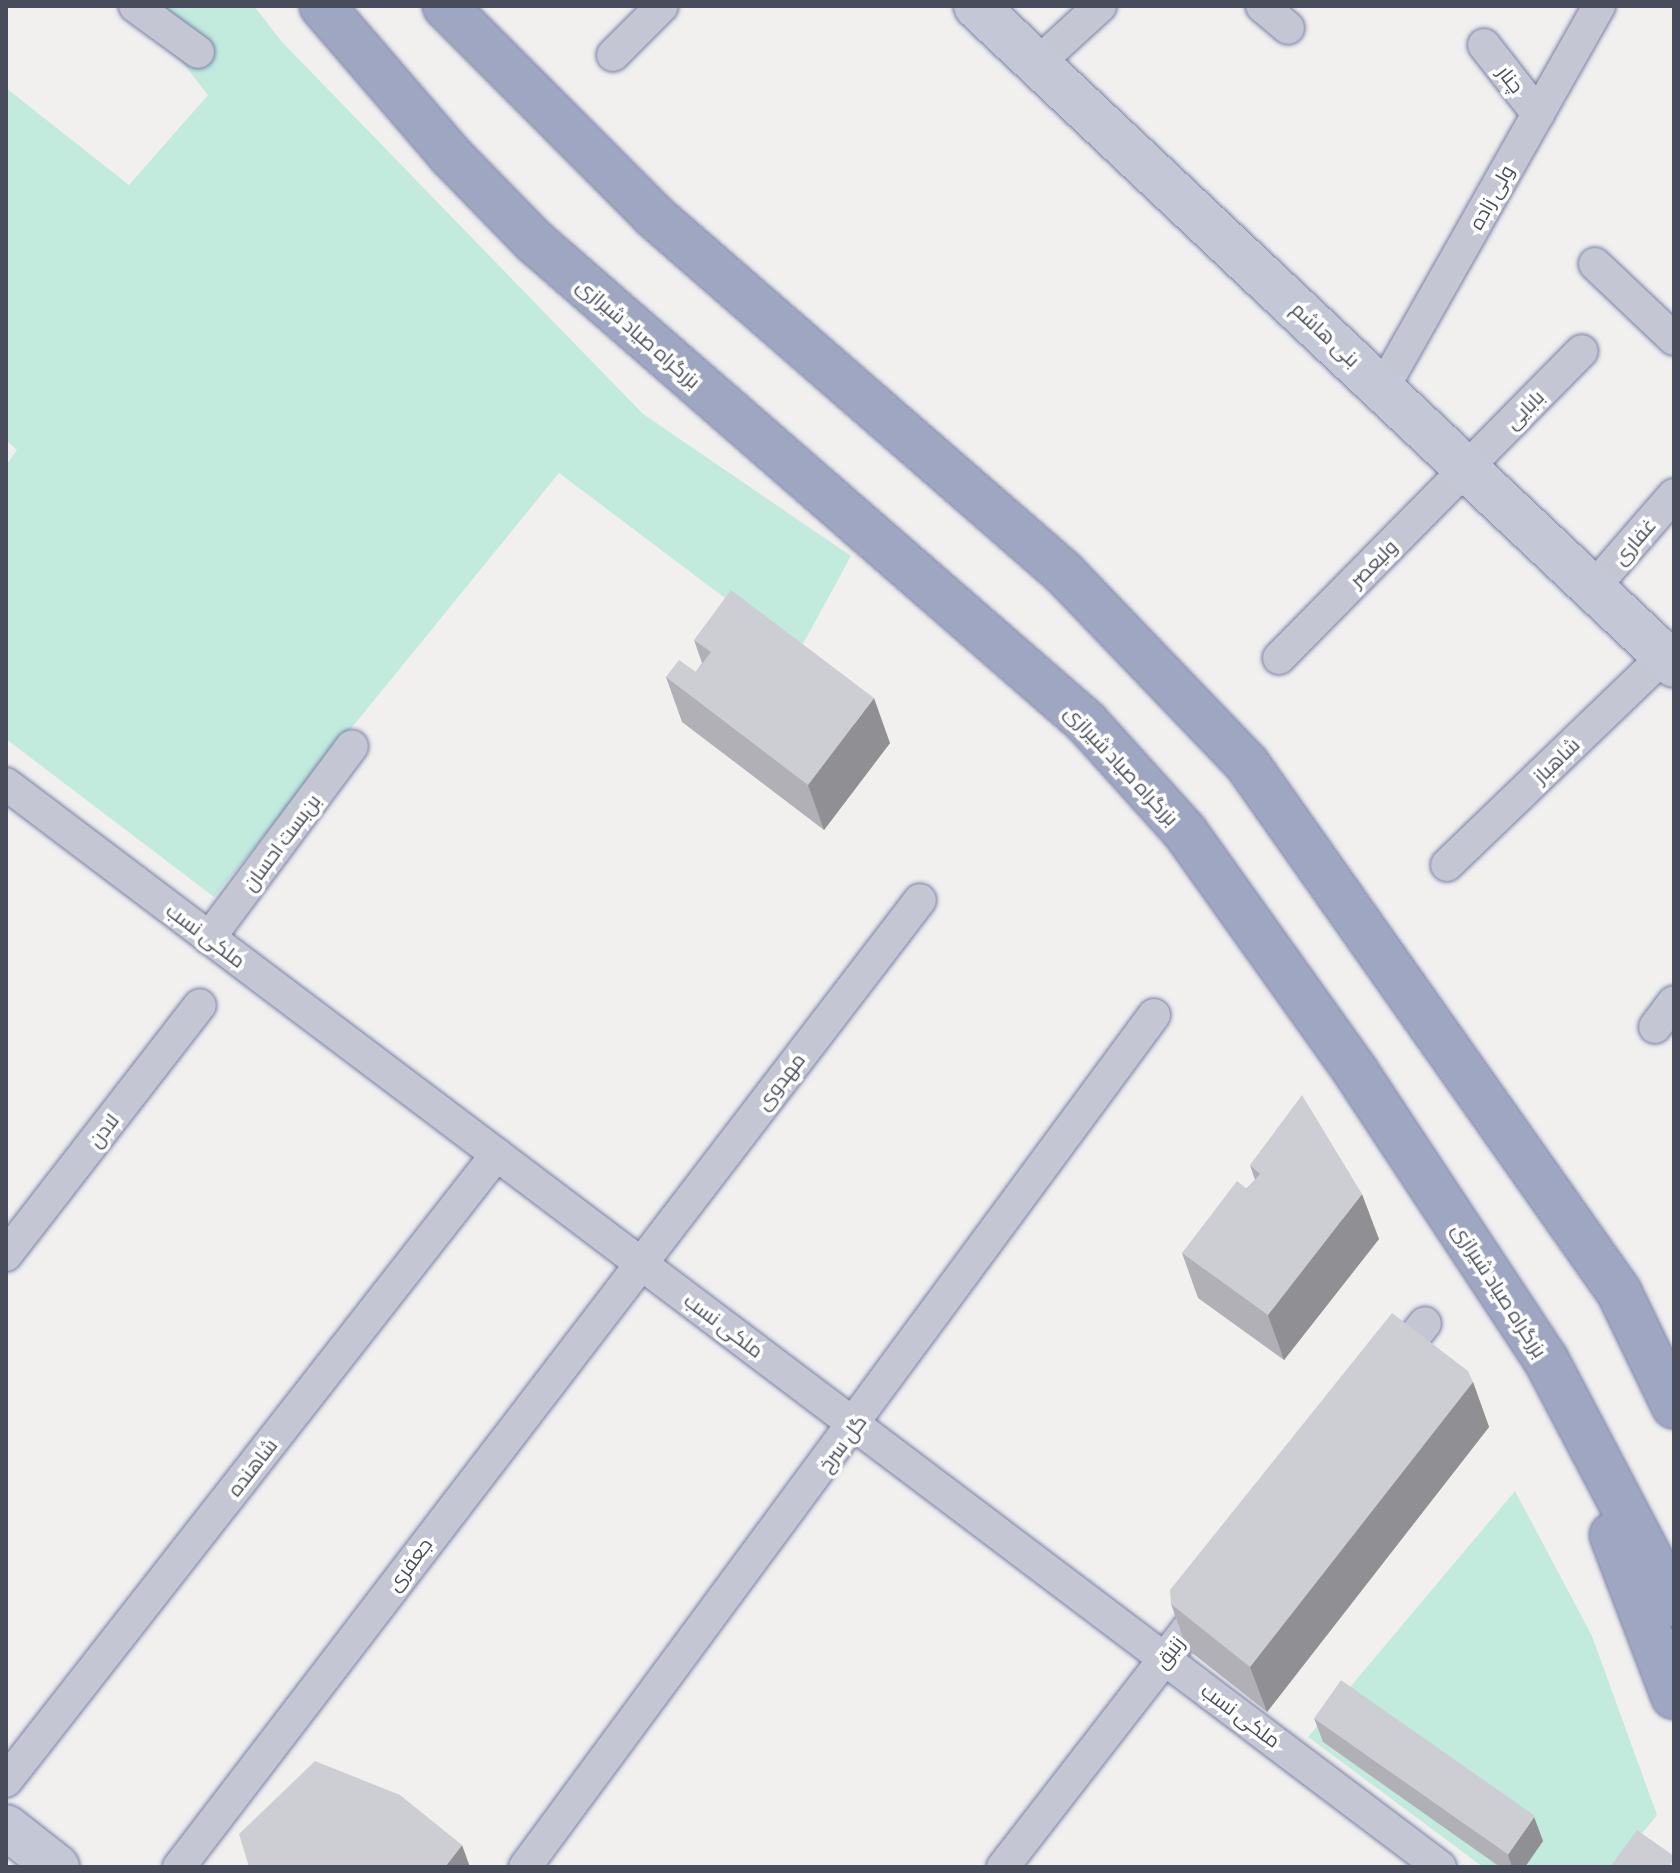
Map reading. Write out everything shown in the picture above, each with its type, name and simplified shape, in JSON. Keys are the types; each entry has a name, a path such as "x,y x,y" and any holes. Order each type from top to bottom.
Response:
{"highway":[{"name":"بزرگراه صیاد شیرازی","path":"322,6 450,155 535,242 1086,722 1185,832 1289,975 1546,1360 1674,1604"},
{"path":"445,6 654,216 1063,572 1247,764 1619,1292 1674,1354"},
{"path":"1619,1292 1674,1406"},
{"path":"1546,1360 1674,1697"}],"main road":[{"name":"بنی هاشم","path":"976,6 1670,659"},
{"path":"6,1827 57,1867"}],"street":[{"path":"135,6 198,52"},
{"path":"613,55 662,6"},
{"path":"1037,64 1100,6"},
{"path":"1262,6 1288,28"},
{"name":"ولی زاده","path":"1383,388 1599,6"},
{"name":"چنار","path":"1484,45 1538,114"},
{"path":"1595,264 1674,339"},
{"name":"بابایی","path":"1467,467 1582,351"},
{"name":"ولیعصر","path":"1279,658 1467,467"},
{"name":"غفاری","path":"1594,587 1674,495"},
{"name":"شاهباز","path":"1447,865 1670,659"},
{"name":"بن‌بست احسان","path":"209,938 352,746"},
{"name":"ملکی نسب","path":"6,784 1440,1867"},
{"name":"مهدوی","path":"640,1261 920,900"},
{"name":"لادن","path":"6,1255 200,1005"},
{"name":"گل سرخ","path":"525,1867 856,1424 1154,1015"},
{"name":"شاهنده","path":"6,1781 497,1154"},
{"name":"جعفری","path":"179,1867 640,1261"},
{"path":"1377,1385 1425,1323"},
{"name":"زنبق","path":"1003,1867 1232,1570"}],"green space":[{"path":"138,6 254,6 282,42 643,414 851,556 798,653 559,473 214,897 6,739 6,465 17,450 6,440 6,88 129,185 208,95"},
{"path":"1515,1491 1592,1636 1657,1815 1615,1867 1483,1867 1308,1737"}],"building":[{"path":"731,590 874,698 808,785 666,677 679,660 696,672 711,652 694,640"},
{"path":"1302,1095 1362,1194 1268,1315 1182,1253 1237,1181 1247,1189 1260,1174 1250,1165"},
{"path":"1392,1313 1468,1371 1473,1382 1250,1667 1171,1604 1170,1590"},
{"path":"1341,1680 1535,1816 1508,1854 1314,1719"},
{"path":"315,1761 400,1795 462,1845 445,1867 249,1867 239,1834"},
{"path":"1637,1830 1674,1856 1669,1867 1610,1867"}]}
